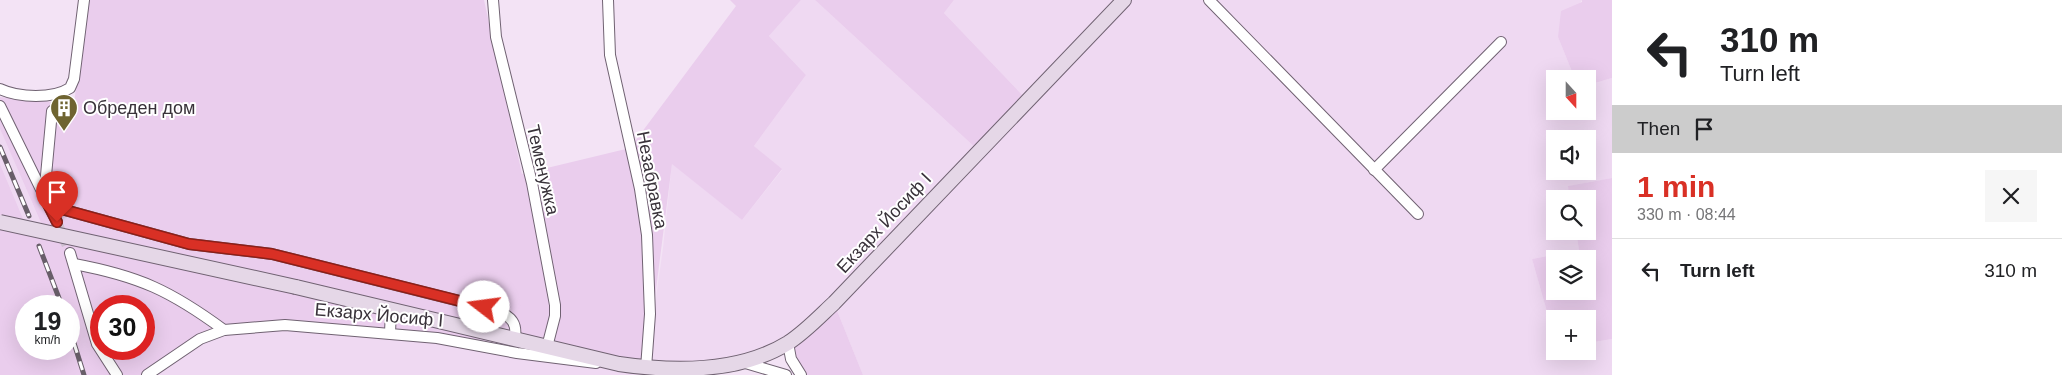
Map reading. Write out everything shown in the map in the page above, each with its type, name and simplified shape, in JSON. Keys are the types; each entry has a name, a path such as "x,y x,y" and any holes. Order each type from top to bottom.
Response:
{"main road":[{"name":"Екзарх Йосиф I","path":"0,222 296,287 619,364 646,368 693,368 738,361 755,357 788,343 814,322 856,281 1124,0"}],"street":[{"path":"0,89 16,94 32,95 54,94 70,88 74,79 84,0"},
{"name":"Теменужка","path":"493,0 496,37 532,183 555,305 555,316 543,345"},
{"name":"Незабравка","path":"608,0 610,55 640,189 647,235 650,314 646,368"},
{"path":"1210,0 1418,214"},
{"path":"1374,170 1501,42"},
{"path":"0,106 57,222"},
{"path":"44,197 52,111"},
{"path":"44,197 52,204 65,210 181,242 272,254 499,311 510,317 515,323 515,338"},
{"path":"70,253 97,344 117,375"},
{"path":"74,264 109,271 142,281 188,304 224,330"},
{"path":"390,333 391,309"},
{"name":"Екзарх Йосиф I","path":"147,375 200,339 224,330 285,325 437,338 577,362 619,364"},
{"path":"788,343 791,359 802,375"},
{"path":"738,361 786,375"}],"shaded area":[{"path":"87,0 484,0 522,174 630,148 736,6 730,0 801,0 769,36 806,75 754,146 782,169 742,220 672,164 646,368 437,338 305,327 224,330 147,375 0,375 0,164 27,228 45,232 0,129 0,97 74,104"},
{"path":"801,0 815,0 979,151 1027,100 944,13 954,0 1582,0 1558,37 1571,70 1546,70 1546,120 1596,120 1596,83 1612,78 1612,178 1569,186 1569,190 1546,190 1546,240 1577,240 1579,250 1546,250 1546,256 1532,259 1546,310 1546,360 1596,360 1596,342 1612,339 1612,375 863,375 834,303 788,343 715,365 715,375 147,375 200,339 253,327 390,333 646,368 663,248 672,163 742,220 782,170 754,146 806,75 769,36"},
{"path":"815,0 954,0 944,13 1027,100 979,151"},
{"path":"1582,0 1612,0 1612,78 1596,83 1596,70 1571,70 1558,37 1561,11 1582,2"},
{"path":"0,129 45,232 27,228 0,164"},
{"path":"1612,178 1612,339 1596,342 1596,310 1546,310 1532,259 1546,256 1546,300 1596,300 1596,250 1579,250 1577,240 1596,240 1596,190 1569,190 1568,186"},
{"path":"834,303 863,375 801,375 788,343"}],"tunnel":[{"path":"57,222 70,253"}],"railway":[{"path":"0,147 29,216"},
{"path":"39,246 58,295"},
{"path":"79,360 84,375"}],"place":[{"name":"Обреден дом","path":"64,132"}],"route":[{"path":"57,222 44,197 52,204 65,210 189,244 246,249 272,254 484,307"}]}
